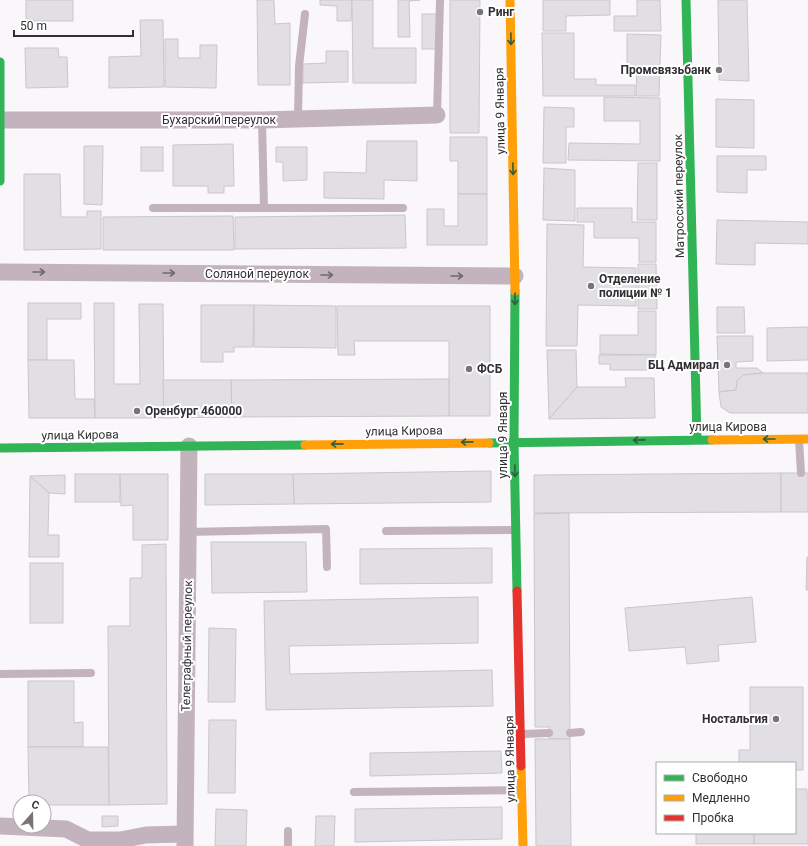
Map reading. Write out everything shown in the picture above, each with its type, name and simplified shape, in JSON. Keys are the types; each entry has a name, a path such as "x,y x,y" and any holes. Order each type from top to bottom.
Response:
{"main road":[{"name":"улица 9 Января","path":"510,0 515,276 514,442 522,734 523,846"},
{"name":"Матросский переулок","path":"686,0 697,439"},
{"path":"0,62 0,181"},
{"name":"улица Кирова","path":"0,448 804,439"}],"street":[{"name":"Бухарский переулок","path":"1,120 262,120 438,115"},
{"name":"Соляной переулок","path":"0,272 515,276"},
{"name":"Телеграфный переулок","path":"184,840 189,446"},
{"path":"0,826 66,829 88,840 120,840 146,835 184,840"}],"lane":[{"path":"438,115 440,0"},
{"path":"298,118 299,66 305,14"},
{"path":"262,120 264,208"},
{"path":"153,208 403,208"},
{"path":"801,473 804,439"},
{"path":"188,532 326,529 327,567"},
{"path":"386,531 516,530"},
{"path":"0,674 91,673"},
{"path":"570,733 581,732"},
{"path":"522,734 549,733"},
{"path":"354,792 523,790"},
{"path":"288,831 288,846"}],"building":[{"path":"26,0 73,0 73,21 26,21"},
{"path":"257,0 274,0 275,24 290,23 290,85 258,85"},
{"path":"320,0 352,0 351,21 337,21 337,6 320,5"},
{"path":"352,0 373,0 373,48 416,48 416,83 353,83"},
{"path":"398,0 420,0 409,1 410,37 398,37"},
{"path":"450,0 480,0 479,133 450,133"},
{"path":"543,0 610,0 610,15 566,16 566,31 543,31"},
{"path":"637,0 660,0 661,31 614,31 614,16 637,16"},
{"path":"718,0 747,0 749,81 719,80"},
{"path":"422,14 437,14 437,49 422,49"},
{"path":"140,20 163,20 164,87 109,88 109,57 141,56"},
{"path":"542,33 574,33 574,79 596,79 596,85 635,85 635,96 543,96"},
{"path":"627,34 661,35 659,96 636,96 637,66 627,66"},
{"path":"165,39 178,39 178,58 200,58 200,45 217,45 216,88 165,87"},
{"path":"25,48 58,48 59,57 67,57 68,87 26,88"},
{"path":"326,51 348,51 348,82 303,83 303,64 326,63"},
{"path":"604,97 660,98 660,161 568,160 569,143 640,144 640,121 604,121"},
{"path":"716,99 754,100 754,148 716,147"},
{"path":"544,107 574,108 574,127 566,127 566,163 543,163"},
{"path":"450,137 487,137 487,194 458,194 458,161 450,161"},
{"path":"367,141 417,141 417,181 384,180 384,199 324,198 324,172 366,173"},
{"path":"233,144 234,186 224,186 224,193 208,193 208,186 173,186 173,145"},
{"path":"84,146 103,146 102,205 84,204"},
{"path":"141,147 163,147 163,171 141,171"},
{"path":"276,147 307,147 307,180 283,181 283,162 276,162"},
{"path":"717,156 766,156 766,170 747,170 747,193 717,192"},
{"path":"638,163 657,163 657,220 637,220"},
{"path":"544,168 575,170 575,221 543,220"},
{"path":"24,174 60,174 61,217 87,217 87,211 101,211 101,249 24,250"},
{"path":"458,194 487,194 487,245 427,245 427,209 444,209 444,226 458,226"},
{"path":"577,208 632,208 632,222 656,222 656,262 639,262 639,238 594,238 594,222 577,222"},
{"path":"405,215 406,248 235,249 235,217"},
{"path":"233,216 234,250 103,250 103,217"},
{"path":"717,220 808,222 808,244 755,243 755,265 716,264"},
{"name":"Отделение полиции № 1","path":"547,224 584,225 583,267 636,268 636,306 578,305 577,346 546,346"},
{"path":"638,264 656,264 657,309 638,309"},
{"path":"28,303 81,303 81,319 47,319 47,360 28,360"},
{"path":"94,303 114,303 114,384 140,384 139,304 163,304 164,418 95,418"},
{"path":"201,305 254,305 253,347 234,347 234,352 223,352 223,362 201,362"},
{"path":"254,305 336,306 336,348 254,347"},
{"name":"ФСБ","path":"337,306 490,306 490,416 449,416 449,341 354,341 355,355 338,355"},
{"path":"717,307 744,307 745,333 717,333"},
{"path":"638,311 656,311 656,355 600,354 600,335 638,335"},
{"path":"808,327 808,360 767,361 767,328"},
{"name":"БЦ Адмирал","path":"717,336 753,336 753,361 736,362 736,368 757,368 763,373 743,375 737,381 736,390 719,392"},
{"path":"547,350 576,350 577,387 549,419"},
{"path":"599,355 655,355 655,370 610,370 610,364 599,364"},
{"path":"28,360 74,360 75,399 94,399 95,418 29,418"},
{"path":"763,373 808,373 808,413 730,413 721,407 719,392 736,390 737,381 743,375"},
{"path":"625,378 654,378 655,418 549,419 577,387 626,387"},
{"path":"449,379 449,416 232,417 231,380"},
{"path":"163,380 231,380 232,417 164,418"},
{"path":"491,471 491,502 294,504 293,474"},
{"path":"781,473 781,512 534,513 534,475"},
{"path":"781,473 808,473 808,512 781,512"},
{"path":"75,474 120,474 120,502 75,502"},
{"path":"120,474 168,474 168,540 133,540 133,505 121,506"},
{"path":"205,474 293,474 294,504 205,505"},
{"path":"65,475 65,494 49,493 30,476"},
{"path":"30,476 49,493 48,535 59,535 59,557 29,557"},
{"path":"569,513 570,739 549,739 549,727 535,727 534,514"},
{"path":"211,542 306,542 307,592 212,593"},
{"path":"166,544 167,804 109,805 108,626 130,626 130,578 142,578 142,545"},
{"path":"492,548 492,583 360,584 360,549"},
{"path":"807,557 808,590 806,590"},
{"path":"30,563 63,563 63,623 30,623"},
{"path":"478,597 478,643 289,646 290,674 492,670 493,706 266,710 264,601"},
{"path":"752,597 756,642 718,645 719,661 687,664 685,647 629,651 625,608"},
{"path":"209,628 236,629 235,702 208,702"},
{"path":"28,681 74,681 74,723 83,722 83,747 28,747"},
{"name":"Ностальгия","path":"750,687 803,687 803,770 796,770 796,762 739,762 739,750 750,750"},
{"path":"209,720 236,720 235,793 208,793"},
{"path":"535,739 570,739 571,846 536,846"},
{"path":"28,747 108,747 109,805 52,805 52,794 29,794"},
{"path":"501,751 502,773 370,776 370,753"},
{"path":"796,789 807,789 808,844 754,844 754,834 796,834"},
{"path":"502,807 502,839 355,842 355,809"},
{"path":"216,809 247,810 246,846 215,846"},
{"path":"102,816 118,816 118,826 102,827"},
{"path":"316,816 335,816 334,846 315,846"},
{"path":"696,834 754,834 754,844 696,844"}],"traffic: fast":[{"path":"686,0 697,439"},
{"path":"0,62 0,181"},
{"path":"515,291 514,442 517,591"},
{"path":"489,443 712,440"},
{"path":"0,448 305,445"}],"traffic: slow":[{"path":"510,0 515,291"},
{"path":"712,440 808,439"},
{"path":"305,445 489,443"},
{"path":"521,766 523,846"}],"traffic: jam":[{"path":"517,591 521,766"}],"place":[{"name":"Ринг","path":"480,12"},
{"name":"Промсвязьбанк","path":"719,70"},
{"name":"Отделение полиции № 1","path":"591,286"},
{"name":"БЦ Адмирал","path":"727,365"},
{"name":"ФСБ","path":"469,369"},
{"name":"Оренбург 460000","path":"137,411"},
{"name":"Ностальгия","path":"776,719"}]}
